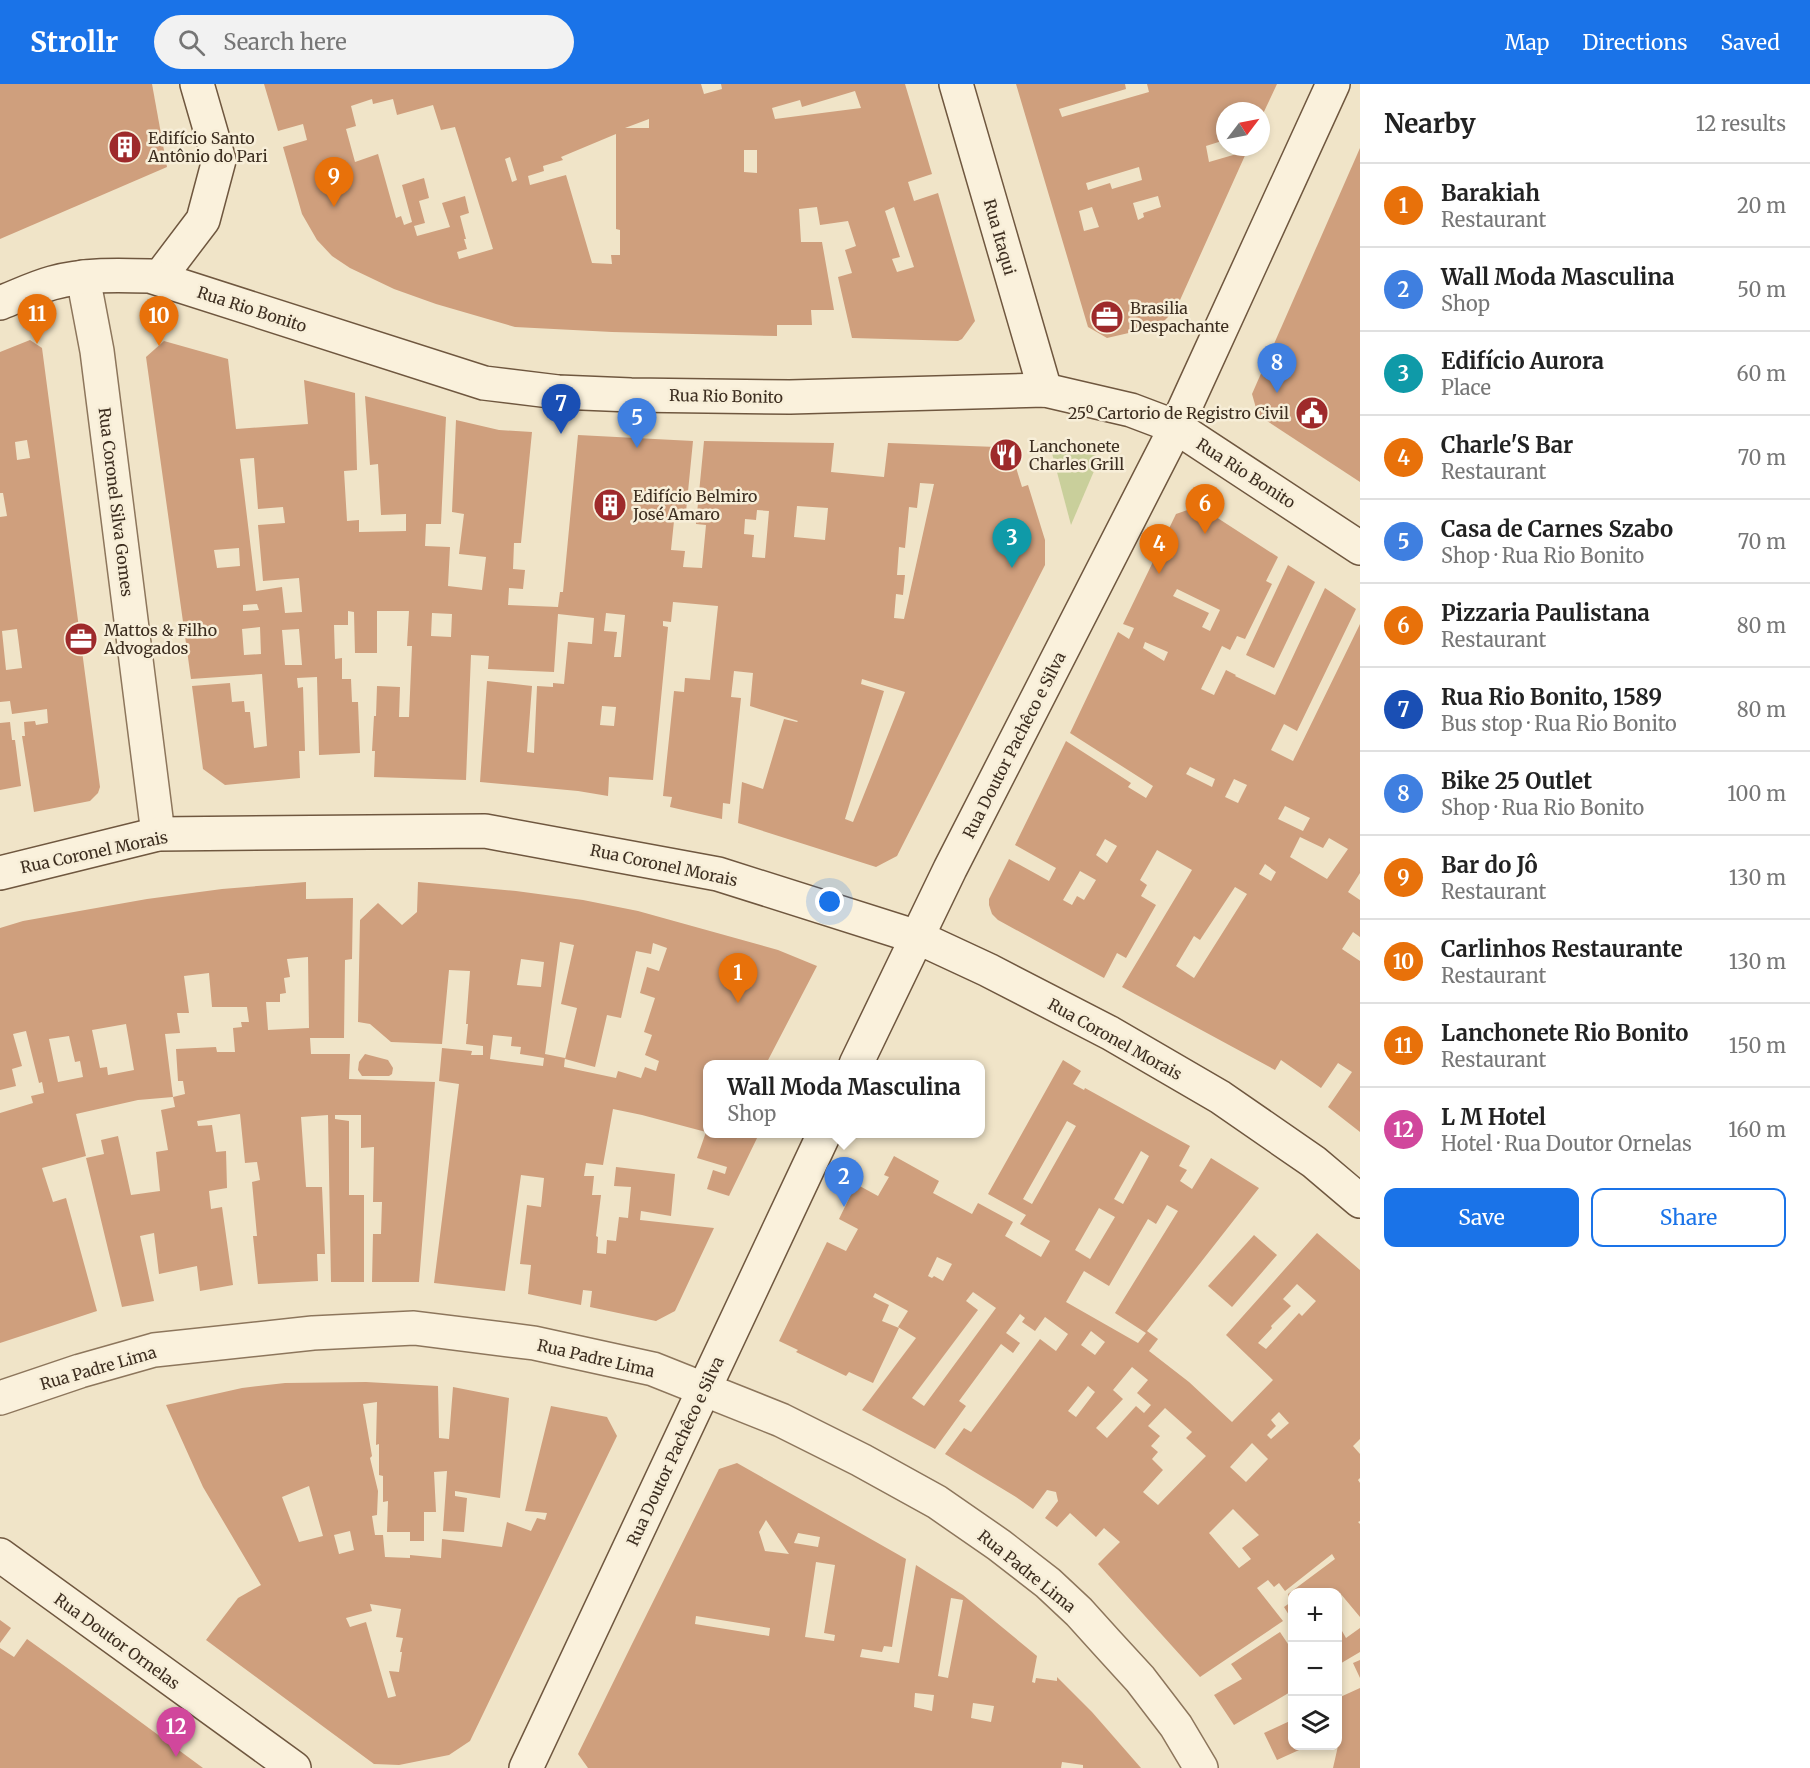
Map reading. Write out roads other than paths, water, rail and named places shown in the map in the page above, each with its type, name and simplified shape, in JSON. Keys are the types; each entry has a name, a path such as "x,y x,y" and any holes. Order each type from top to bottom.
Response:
{"street":[{"path":"159,278 203,220 219,160 197,84"},
{"name":"Rua Itaqui","path":"956,84 1045,390"},
{"name":"Rua Doutor Pachêco e Silva","path":"858,1060 916,937 1176,427 1333,84"},
{"name":"Rua Rio Bonito","path":"0,303 53,282 83,277 150,276 484,383 558,392 789,397 1045,390 1131,410 1176,427 1360,548"},
{"name":"Rua Coronel Silva Gomes","path":"83,277 97,351 158,834"},
{"name":"Rua Coronel Morais","path":"0,873 158,834 485,831 718,874 916,937 988,970 1110,1033 1220,1097 1314,1162 1360,1202"},
{"name":"Rua Doutor Pachêco e Silva","path":"526,1768 822,1138"},
{"name":"Rua Padre Lima","path":"0,1398 80,1371 154,1350 313,1333 414,1328 534,1343 653,1369 781,1420 861,1460 937,1502 999,1545 1048,1583 1107,1642 1140,1679 1176,1726 1201,1768"},
{"name":"Rua Doutor Ornelas","path":"0,1555 294,1768"}],"place":[{"name":"Edifício Santo Antônio do Pari","path":"125,147"},
{"name":"Bar do Jô","path":"334,207"},
{"name":"Brasilia Despachante","path":"1107,317"},
{"name":"Lanchonete Rio Bonito","path":"37,344"},
{"name":"Carlinhos Restaurante","path":"159,346"},
{"name":"Bike 25 Outlet","path":"1277,393"},
{"name":"25º Cartorio de Registro Civil","path":"1312,413"},
{"name":"Rua Rio Bonito, 1589","path":"561,434"},
{"name":"Casa de Carnes Szabo","path":"637,448"},
{"name":"Lanchonete Charles Grill","path":"1006,455"},
{"name":"Edifício Belmiro José Amaro","path":"610,505"},
{"name":"Pizzaria Paulistana","path":"1205,534"},
{"name":"Edifício Aurora","path":"1012,568"},
{"name":"Charle'S Bar","path":"1159,574"},
{"name":"Mattos & Filho Advogados","path":"81,639"},
{"name":"Barakiah","path":"738,1003"},
{"name":"Wall Moda Masculina","path":"844,1207"},
{"name":"L M Hotel","path":"176,1757"}]}
